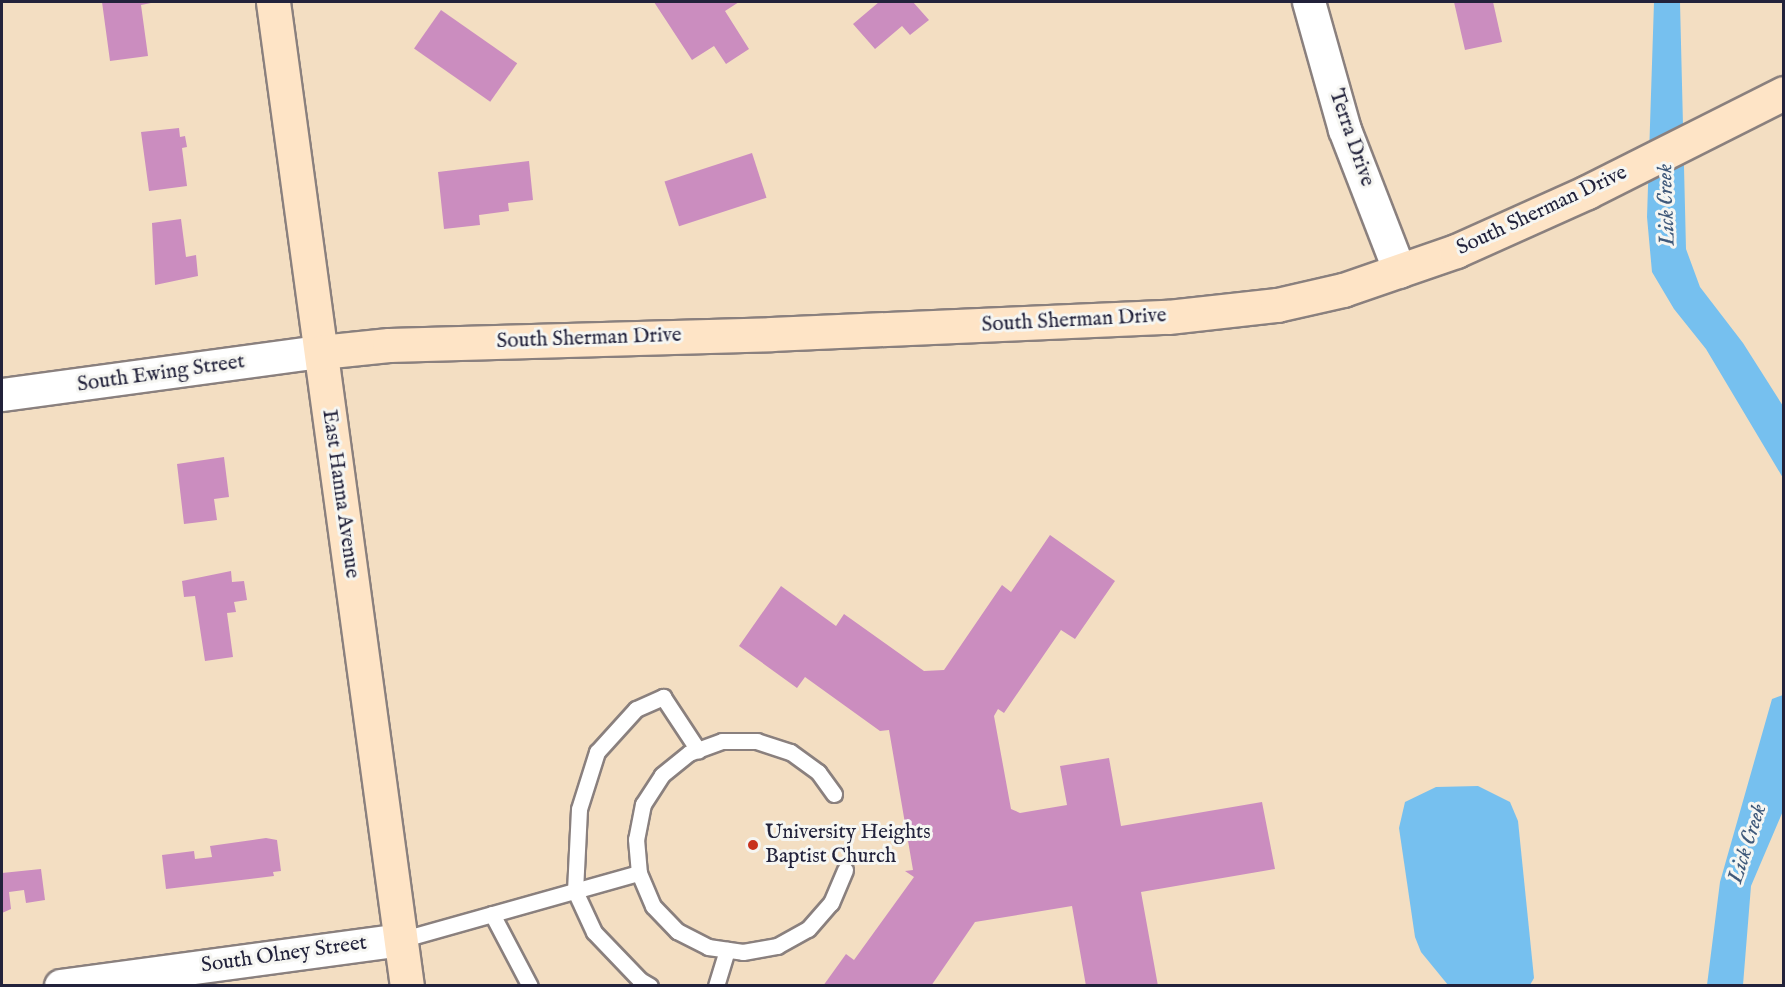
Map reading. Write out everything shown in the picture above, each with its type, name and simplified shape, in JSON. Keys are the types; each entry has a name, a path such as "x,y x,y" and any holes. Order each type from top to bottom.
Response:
{"main road":[{"name":"East Hanna Avenue","path":"273,2 407,986"},
{"name":"South Sherman Drive","path":"321,352 389,345 759,335 1168,317 1277,305 1400,272 1587,192 1771,100"}],"street":[{"name":"Terra Drive","path":"1309,2 1346,130 1400,272"},
{"name":"South Ewing Street","path":"2,395 321,352"},
{"name":"South Olney Street","path":"61,986 400,940"}],"lane":[{"path":"650,986 640,980 594,932 575,891 579,809 597,752 636,709 663,697 698,750"},
{"path":"834,794 818,772 779,748 757,741 722,741 698,750 662,775 644,804 636,839 639,873 653,906 677,931 708,947 743,952 777,946 808,929 831,903 844,870"},
{"path":"400,940 639,873"},
{"path":"492,914 530,986"},
{"path":"717,986 727,950"}],"water":[{"name":"Lick Creek","path":"1654,2 1680,2 1686,249 1700,287 1743,343 1783,406 1783,478 1706,349 1674,309 1652,272 1647,217"},
{"name":"Lick Creek","path":"1783,695 1783,811 1751,886 1743,985 1707,985 1720,882 1772,699"},
{"path":"1478,786 1510,802 1518,821 1534,978 1530,985 1448,985 1421,952 1415,937 1399,828 1405,802 1436,787"}],"building":[{"path":"102,2 156,2 141,5 148,56 110,61"},
{"path":"654,2 739,2 725,11 749,49 726,64 714,46 692,60"},
{"path":"879,2 913,2 929,20 910,35 902,26 875,49 853,24"},
{"path":"1454,2 1493,2 1502,42 1465,50"},
{"path":"441,10 517,63 490,102 414,49"},
{"path":"179,128 180,137 185,136 187,147 182,148 187,186 149,191 141,132"},
{"path":"752,153 767,198 679,226 665,181"},
{"path":"529,161 533,200 508,203 509,211 479,215 480,225 444,229 438,172"},
{"path":"181,219 186,257 196,255 198,276 155,285 152,223"},
{"path":"224,457 229,497 214,499 217,520 184,524 177,464"},
{"path":"1050,535 1115,581 1075,639 1061,630 1004,713 998,709 994,716 1011,809 1020,813 1067,805 1060,766 1109,758 1121,826 1262,802 1275,869 1141,892 1158,986 1086,986 1072,906 975,922 931,986 823,986 846,954 854,960 914,877 905,871 913,870 889,730 880,731 805,677 797,688 739,646 781,586 836,626 844,614 924,671 944,670 1002,585 1011,592"},
{"path":"231,571 232,582 244,581 247,600 234,602 236,612 227,613 233,657 205,661 195,596 184,597 182,581"},
{"path":"266,838 277,840 281,871 273,872 274,876 166,889 162,855 194,851 195,859 212,857 210,846"},
{"path":"41,869 45,900 26,903 24,890 9,892 11,909 2,913 2,873"}],"place":[{"name":"University Heights Baptist Church","path":"753,845"}]}
